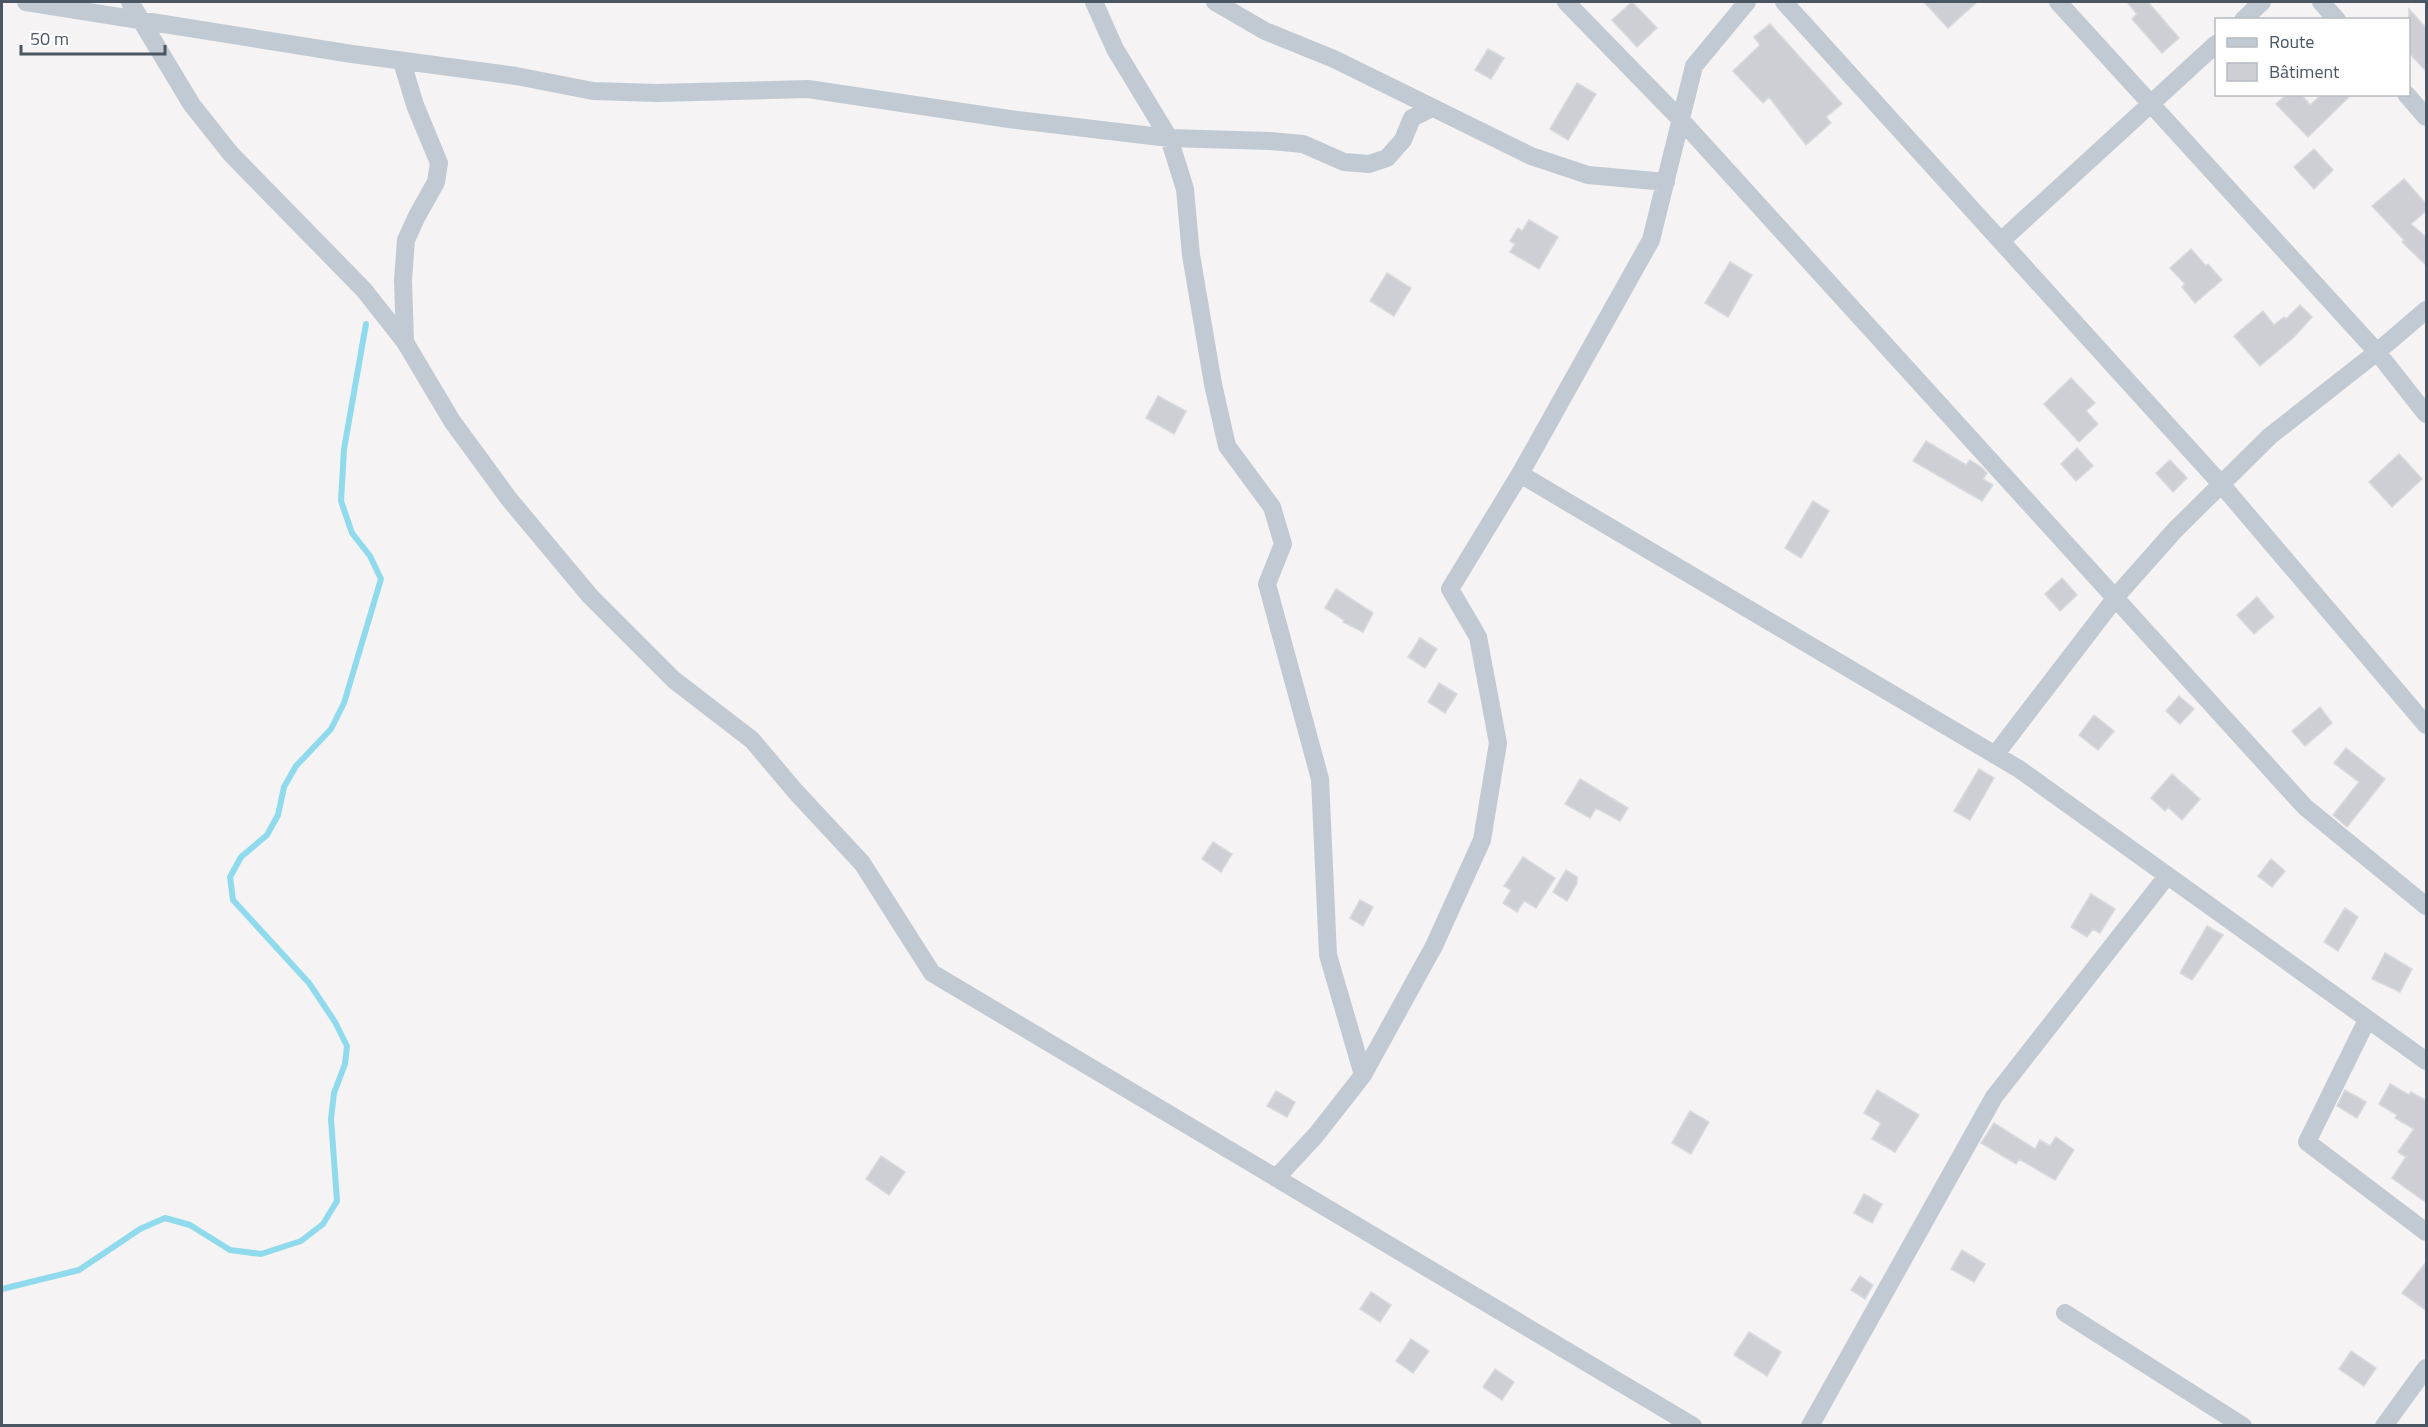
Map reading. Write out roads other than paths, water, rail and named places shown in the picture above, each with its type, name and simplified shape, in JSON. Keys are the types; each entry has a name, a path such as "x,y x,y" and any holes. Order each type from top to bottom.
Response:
{"street":[{"path":"26,2 402,62 516,76 593,91 657,93 808,89 1009,119 1169,138 1303,144 1344,162 1369,164 1387,158 1403,140 1412,118 1432,108"},
{"path":"130,2 192,105 231,154 364,290 405,342 452,422 509,499 560,561 590,596 674,680 752,740 795,791 862,863 932,973 1693,1425"},
{"path":"1094,2 1115,50 1169,138 1185,189 1191,255 1213,384 1227,446 1272,507 1283,544 1267,584 1320,779 1328,955 1363,1075"},
{"path":"1215,2 1265,31 1334,59 1531,156 1588,175 1666,182"},
{"path":"1566,2 1682,121 2305,807 2427,906"},
{"path":"1276,1178 1316,1135 1363,1075 1434,946 1482,840 1498,743 1478,637 1450,589 1520,474 1651,240 1694,66 1747,2"},
{"path":"1784,2 2221,484 2427,725"},
{"path":"2058,2 2377,352 2427,414"},
{"path":"2245,18 2262,2"},
{"path":"2321,2 2335,18"},
{"path":"2001,241 2215,46"},
{"path":"402,62 419,115 440,163 436,182 406,240 403,280 405,342"},
{"path":"2408,96 2424,109"},
{"path":"1995,755 2120,592 2175,530 2270,436 2427,310"},
{"path":"1520,474 2019,769 2427,1061"},
{"path":"1810,1425 1994,1097 2168,876"},
{"path":"2367,1020 2307,1142 2427,1232"},
{"path":"2066,1313 2243,1425"},
{"path":"2384,1425 2427,1368"}],"waterway":[{"path":"2,1289 79,1270 140,1229 165,1218 190,1225 230,1250 261,1254 301,1241 323,1224 337,1201 331,1119 334,1093 345,1064 347,1046 335,1022 309,983 233,900 230,877 241,857 267,835 278,815 284,787 296,766 331,729 344,703 381,579 370,556 352,533 341,501 344,449 366,324"}]}
